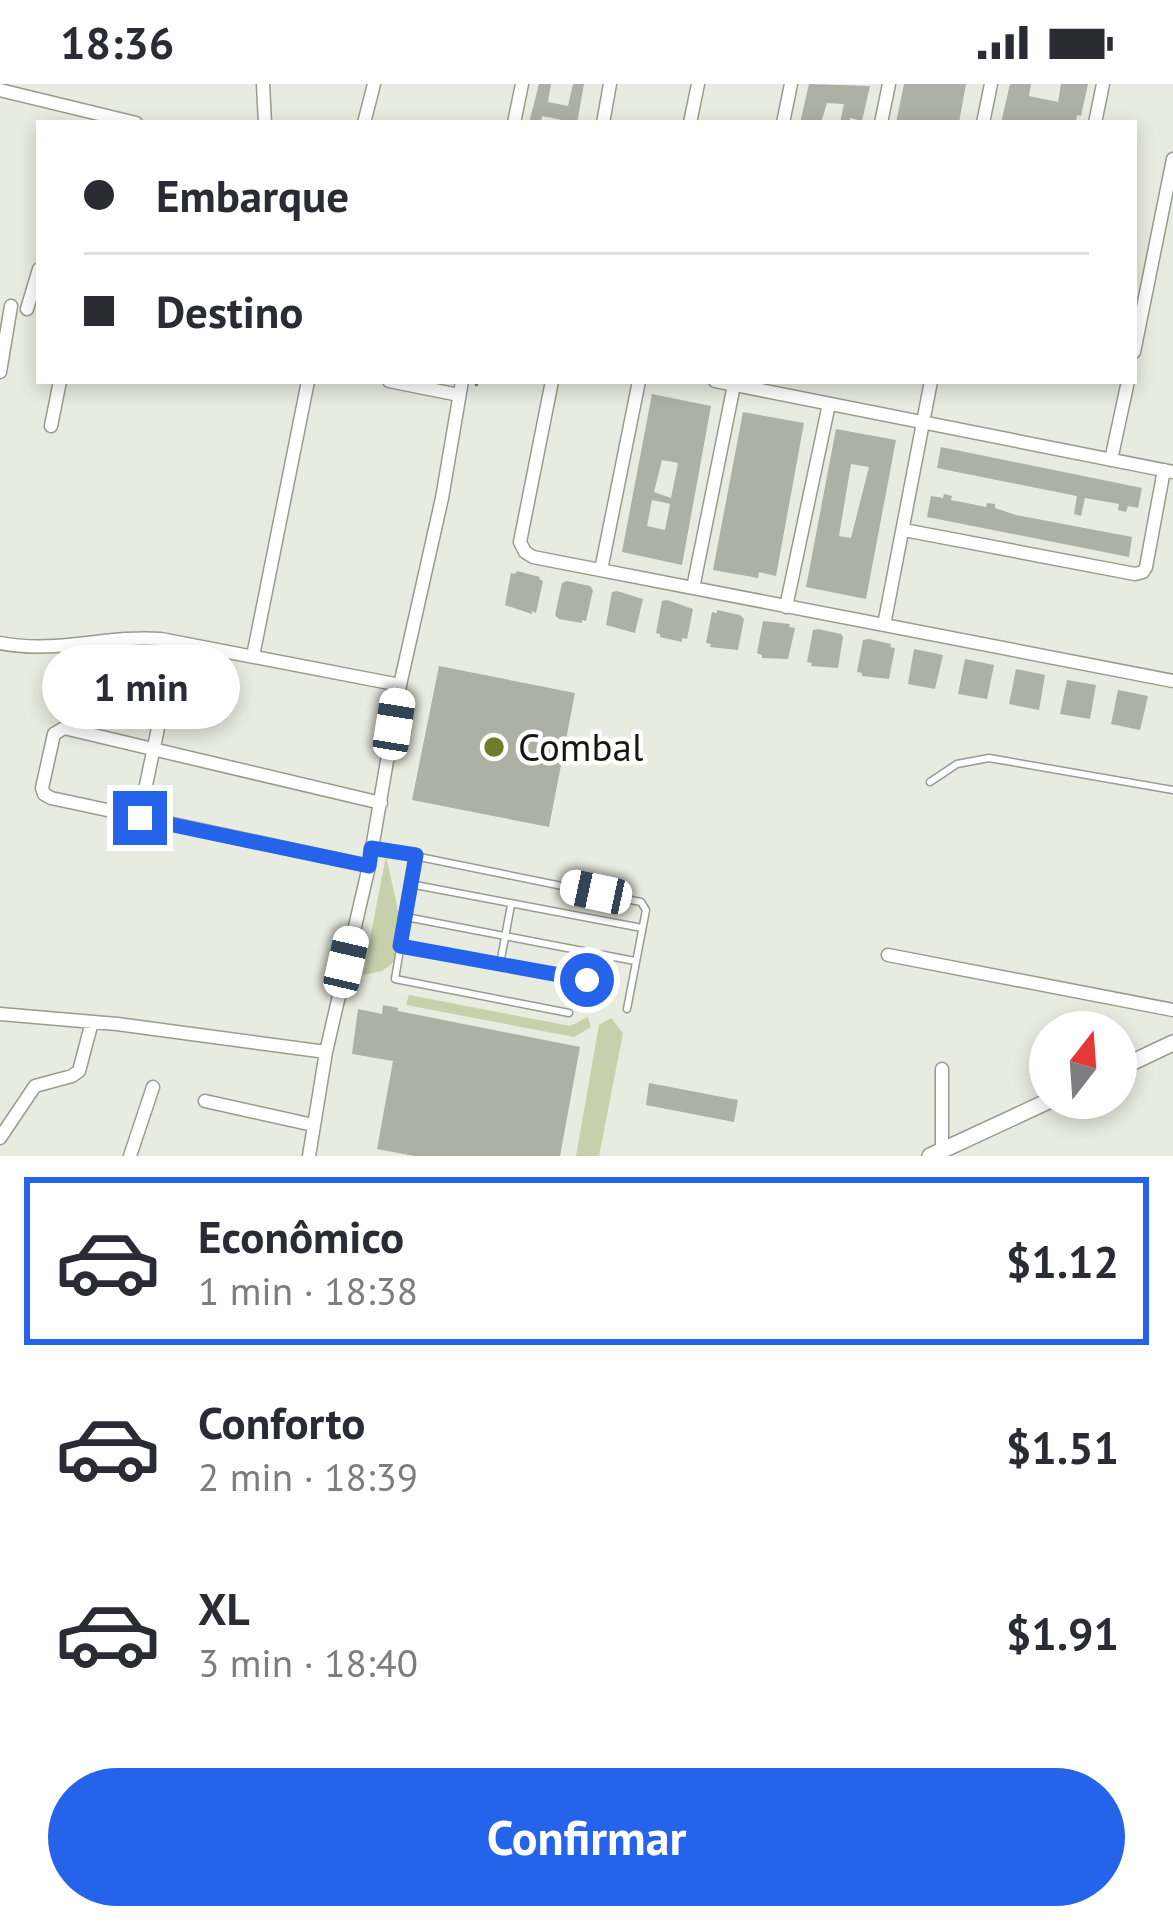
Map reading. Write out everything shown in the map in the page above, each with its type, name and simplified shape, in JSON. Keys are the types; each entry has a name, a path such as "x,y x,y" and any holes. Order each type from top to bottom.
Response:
{"street":[{"path":"263,84 265,120"},
{"path":"365,120 374,84"},
{"path":"515,120 522,84"},
{"path":"603,120 610,84"},
{"path":"691,120 698,84"},
{"path":"784,120 791,84"},
{"path":"882,120 889,84"},
{"path":"984,120 991,84"},
{"path":"1096,120 1103,84"},
{"path":"0,90 124,120"},
{"path":"1137,338 1173,159"},
{"path":"1137,274 1150,276"},
{"path":"0,372 6,305 33,310"},
{"path":"51,426 59,384"},
{"path":"254,656 307,384"},
{"path":"309,1156 461,387 425,384"},
{"path":"551,384 520,542 533,557 1173,681"},
{"path":"601,570 638,384"},
{"path":"729,384 1169,471 1147,566 1141,573 904,530"},
{"path":"884,625 930,384"},
{"path":"1111,460 1127,384"},
{"path":"693,588 734,385"},
{"path":"786,607 829,404"},
{"path":"0,643 46,648 141,637 400,685"},
{"path":"140,818 165,695"},
{"path":"369,866 51,798 42,788 54,734 64,728 381,802"},
{"path":"889,955 1173,1010"},
{"path":"0,1014 326,1052"},
{"path":"0,1138 30,1090 79,1071 92,1022"},
{"path":"1137,1060 1173,1043"},
{"path":"942,1069 936,1153 1029,1110"},
{"path":"130,1156 153,1087"},
{"path":"205,1101 313,1125"}],"lane":[{"path":"930,782 957,764 989,758 1173,790"},
{"path":"371,848 641,902 646,910 627,1010"},
{"path":"416,855 394,975 398,981 569,1013"},
{"path":"410,884 642,928"},
{"path":"511,905 496,963 515,967"},
{"path":"406,917 635,962"},
{"path":"400,946 420,950"}],"green space":[{"path":"386,856 400,919 394,962 382,971 363,975"},
{"path":"409,995 570,1026 588,1017 591,1027 574,1037 406,1005"},
{"path":"611,1018 623,1033 599,1156 576,1156 599,1025"}],"building":[{"path":"539,84 551,84 548,102 568,106 573,84 584,84 578,120 542,116 541,120 530,120"},
{"path":"809,84 870,86 862,120 841,120 844,104 827,103 822,120 801,120"},
{"path":"904,84 966,84 960,120 897,120"},
{"path":"1010,84 1031,84 1029,96 1058,102 1061,84 1088,84 1076,120 1002,120"},
{"path":"652,394 711,406 682,565 622,552","holes":["662,460 678,463 671,498 654,492","652,500 670,504 665,530 647,526"]},
{"path":"743,412 804,423 776,576 759,572 758,578 713,570"},
{"path":"836,429 896,440 866,599 806,587","holes":["851,464 869,467 851,538 839,536"]},
{"path":"941,447 1142,488 1138,508 1128,506 1126,512 1118,510 1119,504 1085,498 1081,516 1074,514 1077,496 937,468"},
{"path":"944,494 952,496 951,500 986,507 995,504 1016,515 1132,537 1129,557 927,517 931,496 943,498"},
{"path":"511,573 543,581 536,613 505,605"},
{"path":"562,583 593,590 582,623 555,615"},
{"path":"612,592 643,599 635,633 606,625"},
{"path":"662,601 693,609 687,639 682,642 656,633"},
{"path":"712,612 744,619 738,650 706,643"},
{"path":"763,621 795,628 788,659 762,658 757,653"},
{"path":"813,630 843,637 838,668 807,662"},
{"path":"863,640 895,648 889,679 857,672"},
{"path":"914,649 943,655 935,689 908,684"},
{"path":"965,659 994,665 987,699 958,694"},
{"name":"Combal","path":"439,666 575,693 549,827 412,800"},
{"path":"1016,669 1045,675 1039,710 1009,704"},
{"path":"1067,680 1096,685 1090,719 1060,714"},
{"path":"1118,690 1148,696 1140,730 1111,724"},
{"path":"383,1005 580,1047 560,1156 414,1156 377,1149 393,1061 352,1054 358,1009 382,1014"},
{"path":"649,1083 738,1100 734,1122 646,1105"}],"place":[{"name":"Combal","path":"494,747"}],"route":[{"path":"140,818 369,866 371,848 416,855 400,946 587,980"}]}
